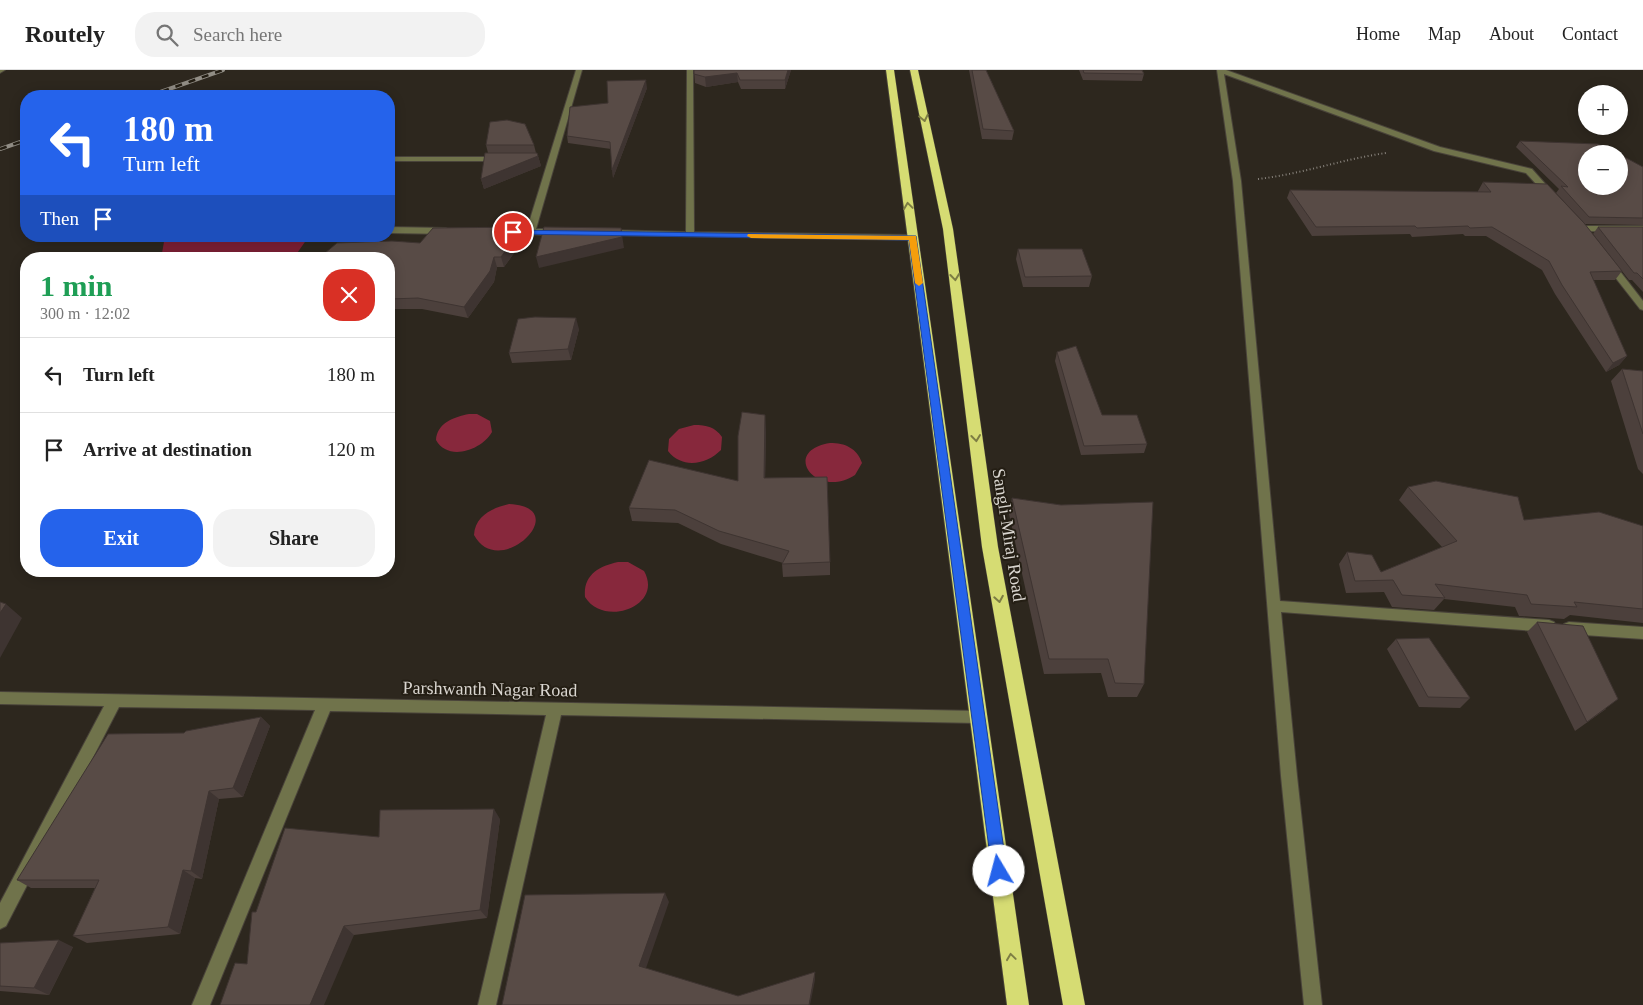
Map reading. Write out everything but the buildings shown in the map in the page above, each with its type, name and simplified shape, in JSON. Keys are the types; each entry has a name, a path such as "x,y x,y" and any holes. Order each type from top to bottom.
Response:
{"highway":[{"path":"890,70 1018,1005"},
{"name":"Sangli-Miraj Road","path":"914,70 948,229 990,547 1074,1005"}],"street":[{"path":"531,232 579,70"},
{"path":"690,70 690,235"},
{"path":"1313,1005 1289,776 1237,181 1220,70 1437,149 1529,171 1556,200"},
{"path":"395,159 514,159"},
{"path":"543,159 552,159"},
{"path":"1575,222 1588,237"},
{"path":"1582,229 1643,229"},
{"path":"395,230 455,231"},
{"path":"503,232 571,233"},
{"path":"600,233 913,238"},
{"path":"1600,252 1643,307"},
{"path":"1275,606 1643,633"},
{"name":"Parshwanth Nagar Road","path":"0,698 978,717"},
{"path":"0,920 115,700"},
{"path":"201,1005 325,704"},
{"path":"487,1005 555,709"}],"path":[{"path":"1237,181 1287,177 1366,155 1392,153"}],"shaded area":[{"path":"164,242 305,242 298,252 162,252"},
{"path":"469,414 477,414 490,421 492,432 487,438 481,444 465,451 448,451 441,447 436,440 439,429 452,419"},
{"path":"694,425 707,426 716,431 722,437 721,450 701,462 687,463 680,461 668,451 669,439 679,429"},
{"path":"830,443 845,445 854,450 862,463 855,475 841,481 828,482 817,478 809,471 806,463 807,455 815,448"},
{"path":"509,504 528,508 535,517 534,528 526,538 514,547 499,550 485,547 474,535 475,528 486,514"},
{"path":"618,562 628,562 644,571 648,583 646,594 639,603 629,609 617,612 605,611 594,606 585,597 585,589 590,577 594,573 605,566"}],"railway":[{"path":"166,90 223,70"},
{"path":"0,149 20,142"}],"slow traffic":[{"path":"751,236 913,238 919,283"}],"route":[{"path":"513,232 913,238 999,871"}]}
